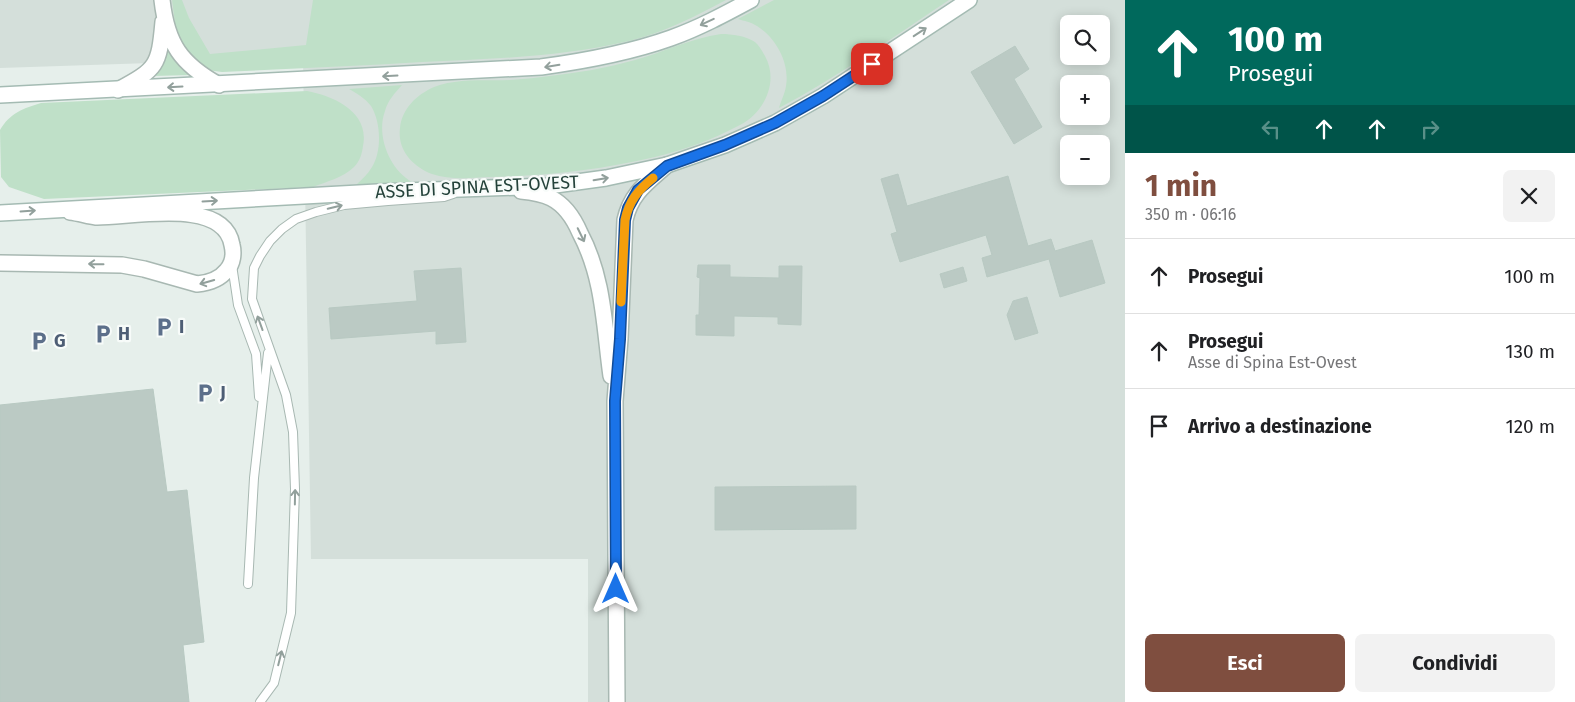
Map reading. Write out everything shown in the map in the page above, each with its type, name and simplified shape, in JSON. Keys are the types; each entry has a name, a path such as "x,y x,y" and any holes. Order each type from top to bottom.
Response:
{"main road":[{"path":"0,96 541,67 591,60 672,38 751,0"},
{"name":"ASSE DI SPINA EST-OVEST","path":"0,213 377,192 558,185 667,166 725,145 775,123 823,96 968,0"},
{"path":"163,6 172,43 178,53 203,76 220,85"},
{"path":"118,90 141,78 157,61 160,49 163,6"},
{"path":"617,702 615,401 620,339 625,220 628,208 638,190 667,166"},
{"path":"500,188 530,192 553,199 574,220 594,264 601,289 615,401"},
{"path":"0,263 122,265 144,269 197,284 205,284 226,272 231,263 232,243 227,232 217,222 199,216 182,213 158,213 96,216 56,210"}],"lane":[{"path":"260,702 274,683 291,613 295,489 293,432 286,394 252,299 254,268 260,256 282,229 296,219 344,205 388,200 444,198 465,189"},
{"path":"231,263 238,305 256,354 259,375 260,419"},
{"path":"248,584 254,478 268,363 268,346"},
{"path":"267,693 270,702"}],"shaded area":[{"path":"0,0 1125,0 1125,702 588,702 588,559 311,559 303,58 0,68"}],"green space":[{"path":"172,0 182,0 189,18 210,54 306,45 313,0 726,0 667,29 629,41 578,51 500,58 222,72 207,70 195,65 177,39"},
{"path":"774,0 949,0 844,70 779,108 787,77 784,60 776,44 764,31 757,26 738,19"},
{"path":"721,34 743,37 755,42 759,46 769,66 770,85 763,104 749,119 720,135 688,147 634,162 572,172 460,178 439,176 425,171 408,157 401,143 401,121 407,109 416,98 434,87 452,82 511,80 592,70 635,60 699,39"},
{"path":"168,47 175,59 192,75 153,76 163,63"},
{"path":"402,85 386,107 382,130 386,151 391,160 397,169 412,182 356,185 372,167 379,145 379,136 377,120 371,106 349,89"},
{"path":"307,91 328,97 348,108 361,124 364,134 361,155 354,167 340,176 313,187 44,199 9,187 1,177 0,130 13,115 41,103"}],"building":[{"path":"1015,46 1029,69 1014,79 1042,127 1014,144 971,72"},
{"path":"898,174 907,206 1008,176 1028,246 1051,239 1055,251 1092,240 1105,283 1060,297 1049,259 987,277 982,258 992,255 986,235 900,262 891,234 897,232 881,179"},
{"path":"698,265 730,265 730,277 779,278 779,266 802,266 801,325 778,324 778,317 734,316 734,336 696,335 696,315 699,315 700,278 697,277"},
{"path":"963,267 967,281 944,288 940,274"},
{"path":"461,268 466,342 436,344 436,331 331,339 329,308 417,301 414,271"},
{"path":"1027,297 1038,333 1015,340 1007,315 1013,301"},
{"path":"153,389 167,492 187,490 204,642 183,645 189,702 0,702 0,405"},
{"path":"856,486 856,529 715,530 715,487"}],"slow traffic":[{"path":"621,302 625,220 628,208 638,190 653,178"}],"place":[{"name":"I","path":"164,327"},
{"name":"H","path":"103,334"},
{"name":"G","path":"39,341"},
{"name":"J","path":"205,393"}],"route":[{"path":"616,589 615,401 620,339 625,220 628,208 638,190 667,166 725,145 775,123 823,96 872,64"}]}
